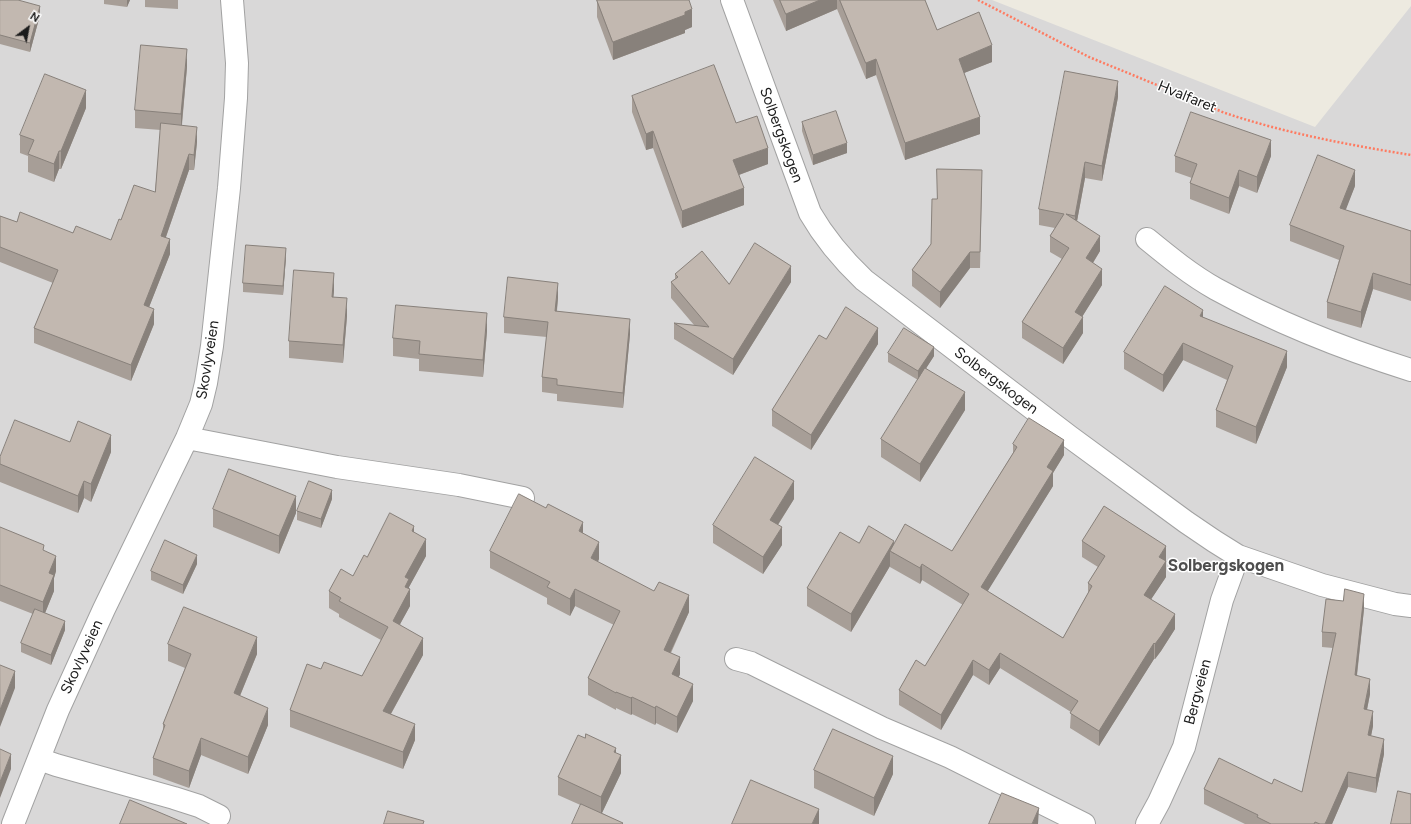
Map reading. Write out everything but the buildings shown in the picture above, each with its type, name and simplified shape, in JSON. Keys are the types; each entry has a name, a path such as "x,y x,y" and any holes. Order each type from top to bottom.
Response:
{"street":[{"name":"Skovlyveien","path":"13,824 67,688 187,438 201,404 212,346 228,196 236,98 237,63 232,0"},
{"name":"Solbergskogen","path":"732,0 810,213 820,231 850,267 864,280 1082,446 1186,522 1238,556 1322,585 1395,604 1411,606"},
{"path":"1147,239 1180,265 1216,289 1294,327 1370,357 1411,370"},
{"path":"187,438 337,467 459,485 523,498"},
{"name":"Bergveien","path":"1147,824 1159,802 1184,747 1222,600 1238,556"},
{"path":"736,659 751,663 882,728 950,757 1084,824"},
{"path":"39,758 56,765 199,806 219,816"}],"path":[{"name":"Hvalfaret","path":"978,0 1089,57 1225,113 1353,145 1411,155"}],"shaded area":[{"path":"0,0 992,0 1315,127 1411,6 1411,824 0,824"}],"district":[{"name":"Solbergskogen","path":"1226,566"}]}
